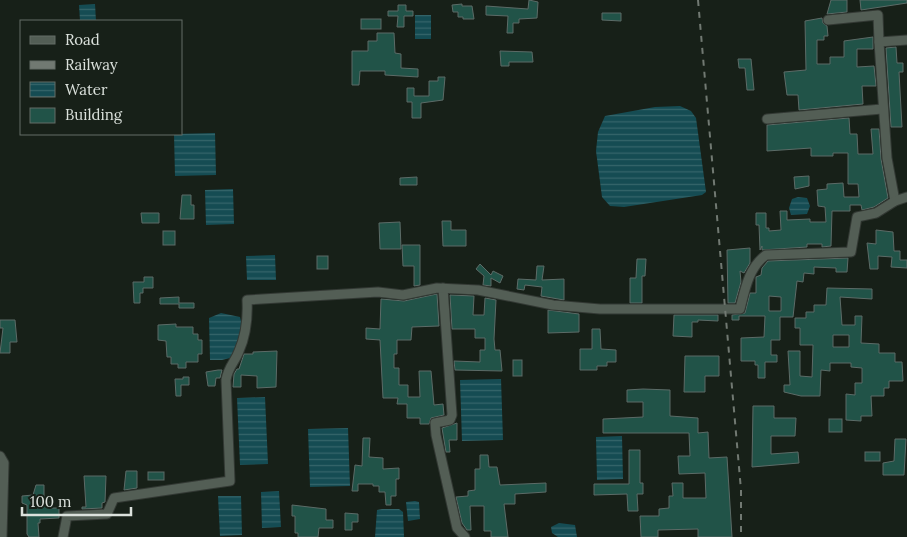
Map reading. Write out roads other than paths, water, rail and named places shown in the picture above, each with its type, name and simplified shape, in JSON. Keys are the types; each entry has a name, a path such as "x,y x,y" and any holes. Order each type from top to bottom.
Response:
{"street":[{"path":"828,20 878,15 882,109 887,158 895,200"},
{"path":"879,42 907,40"},
{"path":"767,119 882,109"},
{"path":"63,537 67,516 106,514 114,498 230,481 226,380 228,367 238,354 248,320 247,300 378,292 403,295 443,288 478,290 552,305 610,309 725,311 740,309 747,281 758,261 766,255 851,252 857,216 876,213 895,200 907,197"},
{"path":"443,288 452,415 450,420 435,422 436,435 457,528 465,537"},
{"path":"0,456 4,463 2,537"}],"water":[{"path":"95,4 96,20 80,20 79,5"},
{"path":"415,15 431,15 431,39 415,39"},
{"path":"680,106 691,111 696,118 706,192 702,195 624,207 610,206 602,197 596,151 598,132 605,116 655,107"},
{"path":"215,133 216,175 175,176 174,135"},
{"path":"233,189 234,224 206,225 205,190"},
{"path":"798,197 807,198 810,206 807,214 791,215 789,208 792,199"},
{"path":"275,255 276,280 247,280 246,256"},
{"path":"221,313 240,317 242,325 234,357 210,360 209,318"},
{"path":"501,379 503,440 462,441 460,380"},
{"path":"265,397 268,464 240,465 237,398"},
{"path":"348,428 350,486 310,487 308,429"},
{"path":"622,436 623,479 597,480 596,437"},
{"path":"279,491 281,527 262,528 261,492"},
{"path":"218,496 241,496 242,535 220,536"},
{"path":"406,502 419,502 420,519 408,521"},
{"path":"399,509 403,512 404,537 375,537 377,510"},
{"path":"559,523 575,525 577,537 558,537 552,533 551,527"}],"railway":[{"path":"698,0 741,490 741,537"}]}
